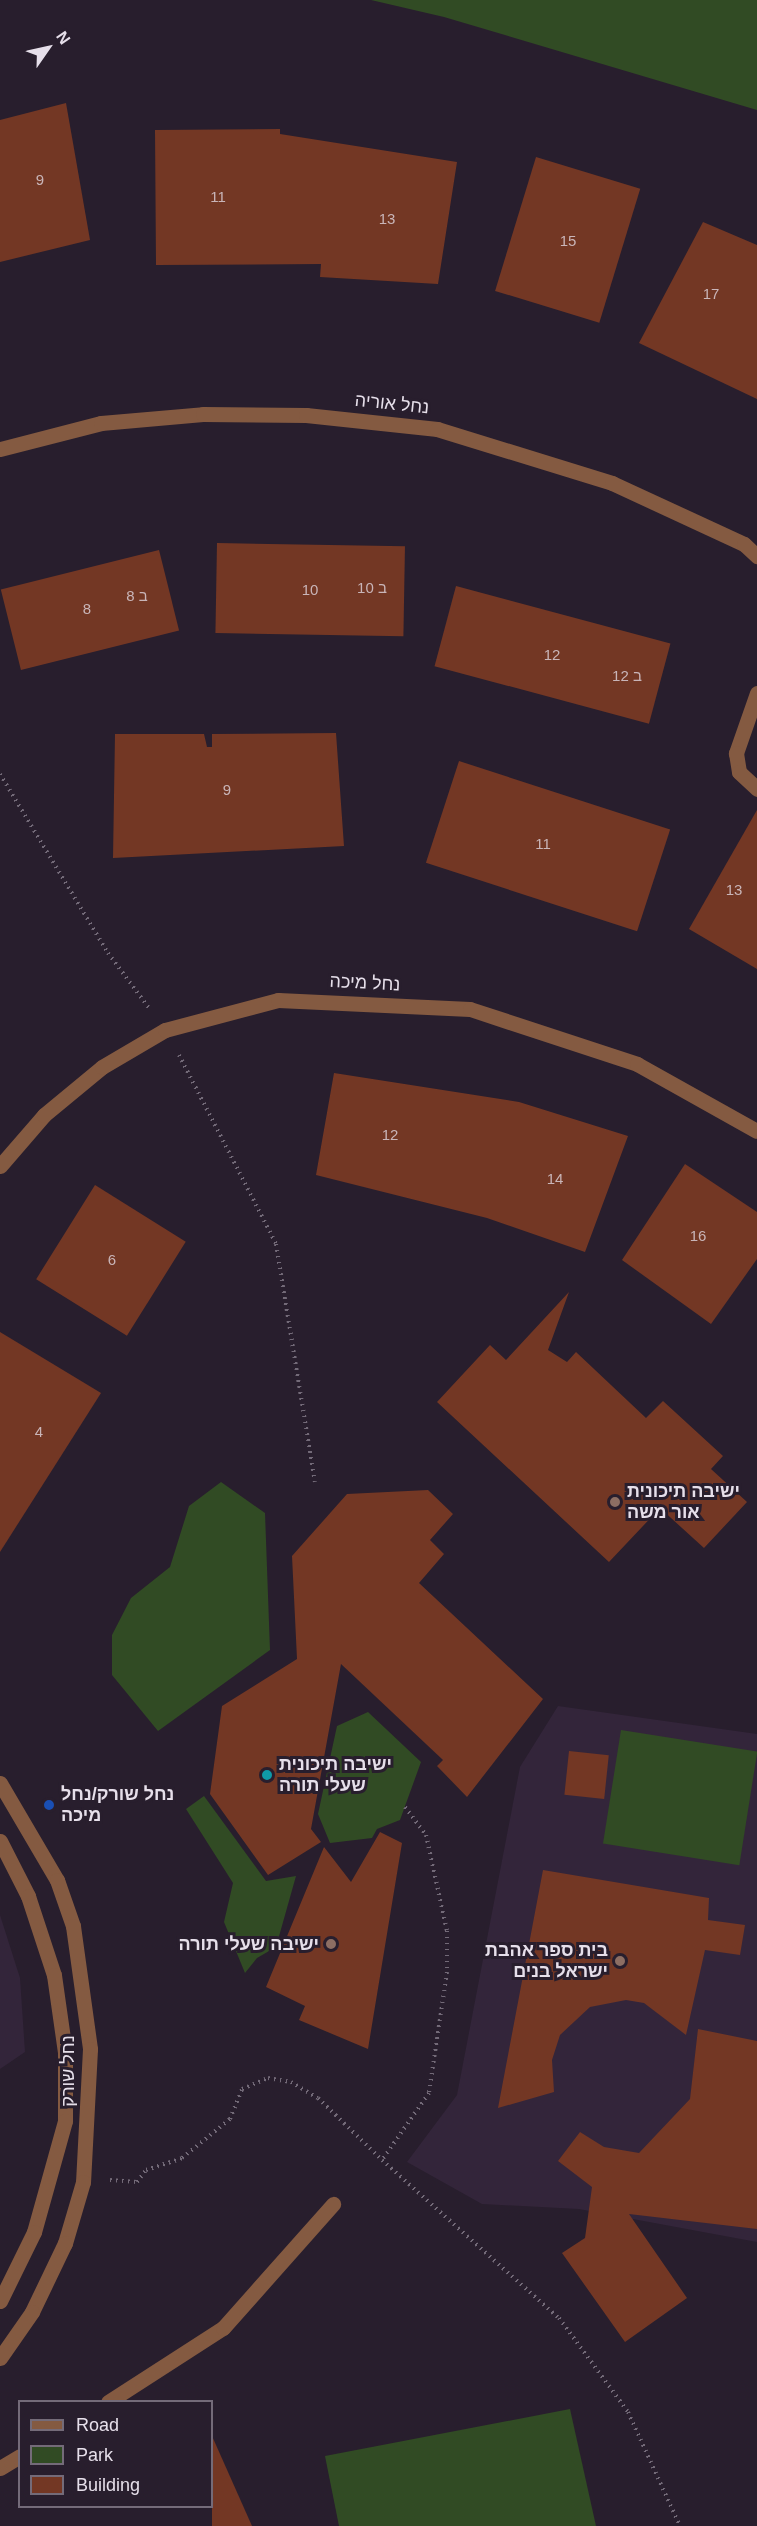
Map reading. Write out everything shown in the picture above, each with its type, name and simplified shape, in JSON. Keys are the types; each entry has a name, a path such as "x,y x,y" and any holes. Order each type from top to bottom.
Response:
{"street":[{"name":"נחל אוריה","path":"0,449 101,423 203,414 306,415 437,429 612,483 744,544 757,556"},
{"path":"757,693 736,753 739,772 757,789"},
{"name":"נחל מיכה","path":"0,1166 72,1089 165,1029 278,999 470,1009 637,1064 757,1131"},
{"name":"נחל שורק","path":"0,1783 57,1880 83,1971 90,2049 83,2177 65,2243 32,2312 0,2358"},
{"name":"נחל שורק","path":"0,1841 36,1917 54,1975 65,2052 66,2121 34,2232 0,2301"},
{"path":"111,2400 224,2328 333,2204"},
{"path":"0,2468 18,2457"}],"path":[{"path":"0,774 108,953 165,1029 276,1244 315,1482"},
{"path":"382,2160 429,2093 447,1972 447,1931 426,1835 405,1807"},
{"path":"83,2177 137,2182 146,2170 182,2158 230,2120 242,2089 268,2078 291,2082 318,2098 382,2160 559,2318 628,2412 680,2526"}],"shaded area":[{"name":"בית ספר אהבת ישראל בנים","path":"558,1706 757,1734 757,2242 579,2209 482,2204 407,2162 457,2095 520,1767"},
{"path":"0,1915 20,1978 25,2052 0,2069"}],"green space":[{"path":"371,0 757,0 757,110 444,17"},
{"path":"221,1482 265,1513 270,1650 158,1731 112,1675 112,1635 131,1598 170,1567 189,1506"},
{"path":"368,1712 421,1762 400,1820 377,1829 372,1838 330,1843 318,1814 337,1726"},
{"path":"621,1730 757,1752 739,1865 603,1844"},
{"path":"204,1796 266,1881 296,1876 276,1947 257,1958 245,1973 224,1922 233,1883 186,1809"},
{"path":"570,2409 596,2526 339,2526 325,2456"}],"building":[{"path":"66,103 90,240 0,262 0,120"},
{"path":"280,129 280,134 457,162 438,284 320,277 321,264 156,265 155,130"},
{"path":"536,157 640,189 599,323 495,291"},
{"path":"703,222 757,245 757,399 639,343"},
{"path":"217,543 405,546 403,636 215,633"},
{"path":"159,550 179,631 21,670 1,589"},
{"path":"456,586 670,643 649,724 435,666"},
{"path":"336,733 344,846 113,858 115,734 204,734 207,747 212,747 212,734"},
{"path":"459,761 670,830 637,931 426,863"},
{"path":"757,810 757,969 689,929"},
{"path":"334,1073 519,1102 628,1136 585,1252 487,1218 316,1175"},
{"path":"685,1164 757,1212 757,1259 711,1324 622,1260"},
{"path":"95,1185 186,1242 127,1336 36,1279"},
{"path":"569,1292 548,1350 567,1362 576,1352 646,1418 663,1401 723,1456 711,1469 747,1502 704,1548 660,1508 609,1562 437,1402 490,1345 506,1360"},
{"path":"0,1332 101,1393 0,1552"},
{"name":"ישיבה תיכונית שעלי תורה","path":"428,1490 453,1514 430,1540 444,1554 419,1583 543,1699 467,1797 437,1766 443,1760 341,1664 311,1829 321,1842 268,1875 210,1794 222,1706 297,1659 292,1556 347,1494"},
{"path":"569,1751 609,1755 604,1799 564,1795"},
{"path":"380,1832 402,1843 368,2049 299,2020 305,2006 266,1987 324,1847 351,1882"},
{"path":"543,1870 709,1898 708,1920 745,1925 740,1955 705,1950 686,2035 644,2003 626,2000 590,2007 560,2035 552,2060 554,2092 498,2108"},
{"path":"698,2029 757,2041 757,2229 629,2214 687,2298 625,2342 562,2253 585,2238 592,2187 558,2161 580,2132 604,2147 639,2153 690,2099"},
{"path":"213,2438 252,2526 212,2526 213,2508"}],"place":[{"name":"ישיבה תיכונית אור משה","path":"615,1502"},
{"name":"ישיבה תיכונית שעלי תורה","path":"267,1775"},
{"name":"נחל שורק/נחל מיכה","path":"49,1805"},
{"name":"ישיבה שעלי תורה","path":"331,1944"},
{"name":"בית ספר אהבת ישראל בנים","path":"620,1961"}]}
